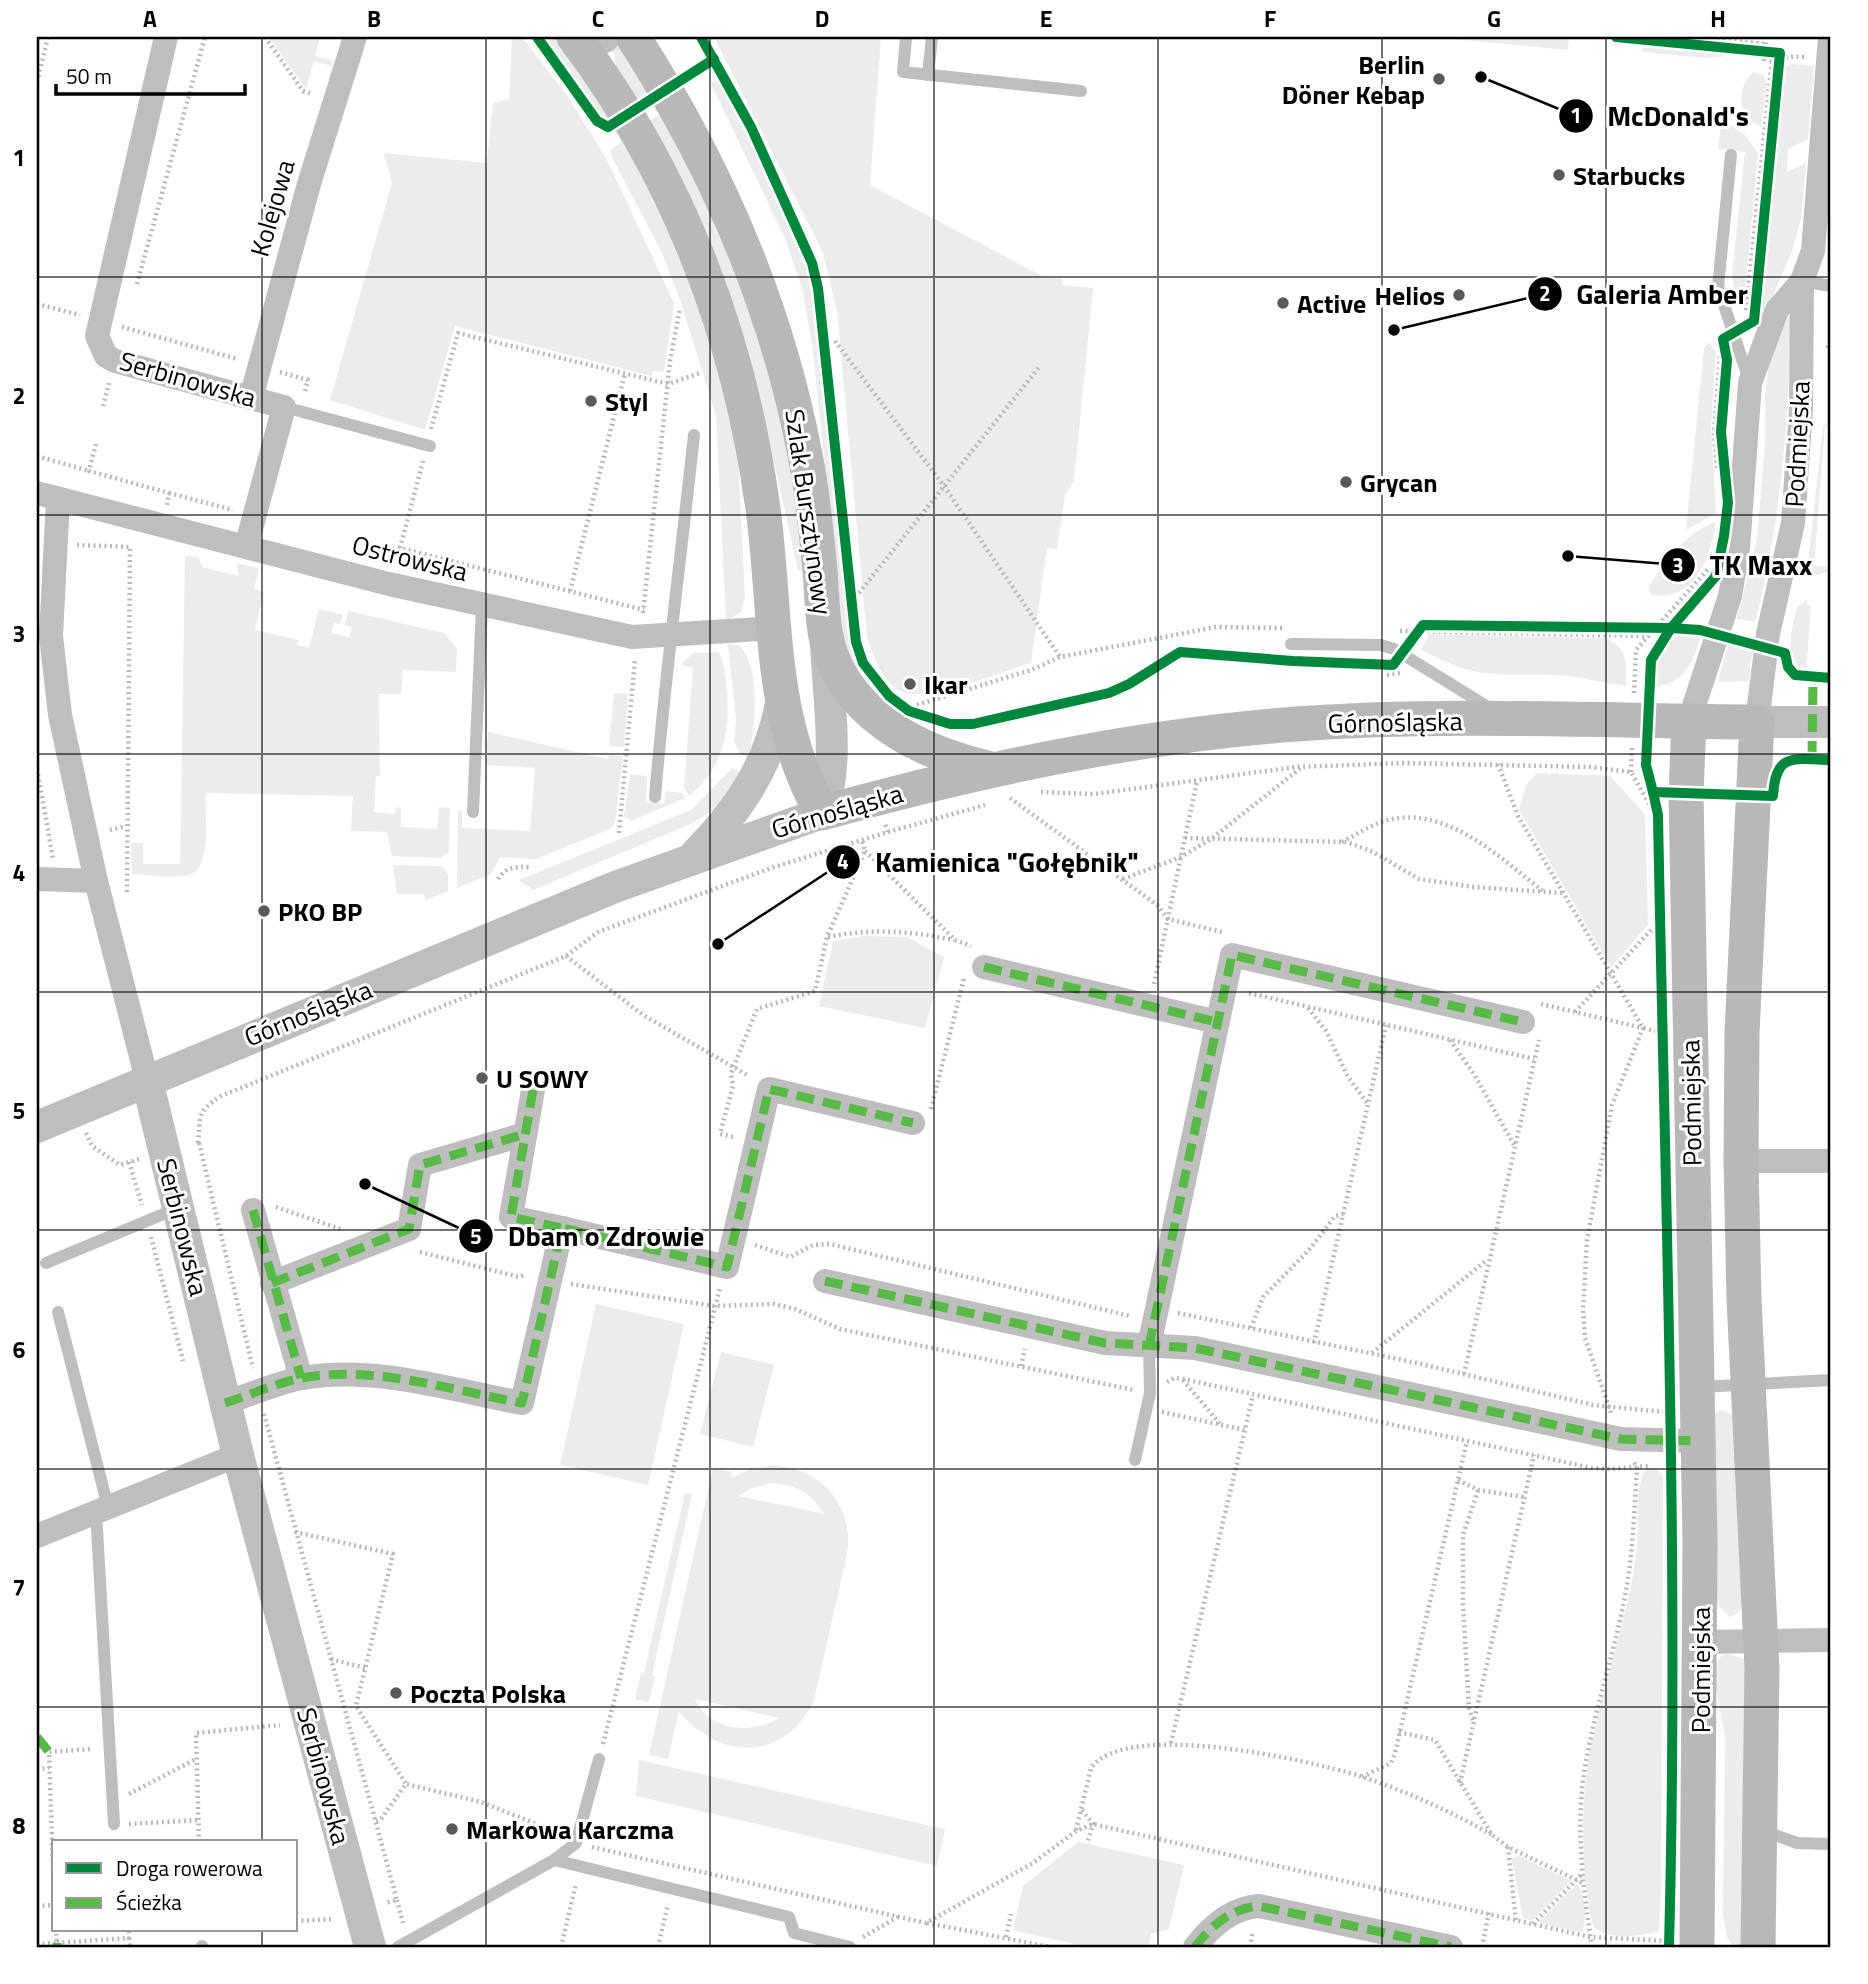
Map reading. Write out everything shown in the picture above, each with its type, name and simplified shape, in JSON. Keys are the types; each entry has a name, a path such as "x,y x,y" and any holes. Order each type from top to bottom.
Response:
{"main road":[{"name":"Szlak Bursztynowy","path":"633,37 704,155 749,256 769,312 792,390 806,457 825,642"},
{"name":"Szlak Bursztynowy","path":"585,38 663,182 696,250 723,321 747,410 764,520 781,703 801,772 822,813"},
{"path":"825,642 839,672 854,695 887,727 1002,784"},
{"name":"Podmiejska","path":"1676,1941 1701,1642 1676,1449 1683,1394 1686,794 1689,721"},
{"name":"Górnośląska","path":"822,813 875,799 1002,784 1116,746 1239,730 1341,722 1757,722"},
{"name":"Podmiejska","path":"1757,722 1742,1032 1741,1161 1747,1386 1761,1643 1758,1947"}],"street":[{"name":"Serbinowska","path":"166,37 99,321 100,346 115,361 292,409 254,516 246,547"},
{"name":"Kolejowa","path":"251,398 309,184 355,37"},
{"name":"Podmiejska","path":"1757,722 1768,634 1793,523 1801,409 1802,281 1813,251 1829,48"},
{"name":"Podmiejska","path":"1689,721 1730,596 1738,549 1751,383 1777,310 1802,281"},
{"name":"Serbinowska","path":"47,496 54,545 51,636 54,674 71,769 96,881 238,1455 370,1947"},
{"name":"Ostrowska","path":"47,496 482,606 639,637 775,628"},
{"name":"Szlak Bursztynowy","path":"822,813 828,797 831,764 825,642"},
{"path":"692,857 735,810 760,772 777,725 781,703"},
{"path":"1757,722 1831,722"},
{"name":"Górnośląska","path":"37,1127 692,857 822,813"},
{"path":"45,873 96,881"},
{"path":"1149,1346 1232,955 1536,1024"},
{"path":"973,965 1217,1022"},
{"path":"533,1090 511,1217 727,1267 769,1089 921,1121"},
{"path":"272,1283 409,1229 419,1165 525,1134"},
{"path":"1741,1161 1831,1161"},
{"path":"253,1210 301,1378"},
{"path":"225,1403 301,1378 340,1374 384,1377 522,1403 562,1228"},
{"path":"825,1281 1105,1342 1195,1348 1676,1449"},
{"path":"37,1536 238,1455"},
{"path":"1701,1642 1831,1640"},
{"path":"1195,1947 1227,1916 1259,1906 1451,1947"}],"lane":[{"path":"906,37 903,72 1081,91"},
{"path":"928,75 932,37"},
{"path":"1731,155 1718,287 1751,383"},
{"path":"1802,281 1831,286"},
{"path":"292,409 428,445"},
{"path":"655,797 665,667 671,636 694,435"},
{"path":"473,812 482,606"},
{"path":"1291,644 1381,645 1403,653 1510,720"},
{"path":"46,1263 178,1208"},
{"path":"58,1312 102,1509 114,1825"},
{"path":"1135,1460 1150,1394 1149,1346"},
{"path":"1683,1394 1831,1380"},
{"path":"398,1947 554,1860 576,1843 599,1759"},
{"path":"1760,1829 1797,1843 1828,1844"},
{"path":"554,1860 789,1917 794,1933 855,1944"}],"path":[{"path":"37,82 48,37"},
{"path":"136,288 205,37"},
{"path":"265,37 303,91 335,102"},
{"path":"1696,37 1772,54"},
{"path":"1722,477 1721,432 1727,360 1723,339 1732,327 1754,321 1772,54 1767,37"},
{"path":"1772,54 1783,39"},
{"path":"1680,43 1789,55 1829,48"},
{"path":"37,304 308,380 292,409"},
{"path":"619,833 668,384 680,308"},
{"path":"103,406 128,315"},
{"path":"400,548 458,333 668,384 700,373"},
{"path":"829,341 944,486 1060,657"},
{"path":"852,604 855,592 1040,366"},
{"path":"570,591 625,373"},
{"path":"37,456 89,471"},
{"path":"169,493 254,516"},
{"path":"54,545 130,547 127,900"},
{"path":"363,552 400,548 643,610"},
{"path":"1657,810 1650,805 1631,772 1636,650 1714,564"},
{"path":"1657,646 1716,576 1714,564"},
{"path":"1378,662 1393,665 1423,625 1671,628"},
{"path":"1028,794 1094,794 1303,767 1404,763 1590,767 1631,772"},
{"path":"1498,764 1518,816 1610,974 1643,1028 1660,1031"},
{"path":"1123,879 1181,857 1211,839 1303,767"},
{"path":"37,769 43,806 45,873"},
{"path":"1150,1006 1197,781"},
{"path":"1650,783 1657,810"},
{"path":"1002,784 1019,796"},
{"path":"76,1111 92,1146 120,1165 199,1143 201,1114 204,1108 221,1096 566,957 598,932 771,868 888,832 1002,784"},
{"path":"1002,784 1157,905 1168,919"},
{"path":"875,799 888,832"},
{"path":"37,807 43,806"},
{"path":"1341,842 1381,822 1400,818 1447,823 1497,855 1544,892"},
{"path":"119,828 126,825"},
{"path":"1185,838 1341,842 1361,847 1419,879 1442,884 1562,893"},
{"path":"862,840 865,851 955,940"},
{"path":"741,1141 720,1134 733,1086 733,1069 757,1009 814,991 827,937 865,851"},
{"path":"498,879 504,870 513,866 531,867"},
{"path":"1660,912 1660,940"},
{"path":"1575,1012 1654,926"},
{"path":"827,937 870,931 896,931 972,944 973,965 921,1121"},
{"path":"566,957 643,1015 733,1069 758,1079"},
{"path":"1225,988 1534,1059"},
{"path":"1306,1006 1326,1031 1348,1077 1368,1105"},
{"path":"1464,1374 1534,1059 1536,1024 1546,1006"},
{"path":"1314,1343 1386,1025"},
{"path":"1592,1947 1583,1883 1581,1810 1585,1768 1623,1607 1632,1556 1637,1468 1621,1439 1585,1338 1583,1297 1587,1240 1612,1105 1643,1028"},
{"path":"1450,1040 1474,1074 1514,1146"},
{"path":"1251,1328 1263,1297 1309,1250 1335,1216 1344,1213"},
{"path":"1371,1354 1412,1324 1439,1297 1468,1278 1489,1258"},
{"path":"599,1759 714,1306 727,1267"},
{"path":"552,1281 714,1306 774,1304 795,1309 841,1329 1150,1394 1174,1378 1183,1379 1592,1468 1637,1468 1676,1449 1683,1394"},
{"path":"1183,1379 1220,1424"},
{"path":"1171,1743 1253,1395"},
{"path":"1147,1409 1245,1430"},
{"path":"1361,1777 1391,1763 1466,1441"},
{"path":"1460,1783 1534,1455"},
{"path":"1458,1480 1478,1490 1524,1497"},
{"path":"1474,1722 1469,1708 1463,1549 1466,1521 1478,1490"},
{"path":"295,1532 393,1553 356,1706 406,1784 481,1802 567,1836 576,1843 898,1917 1050,1947"},
{"path":"331,1659 365,1668"},
{"path":"199,1840 196,1733 280,1725"},
{"path":"1399,1732 1435,1740 1492,1835"},
{"path":"1076,1831 1091,1768 1096,1761 1128,1747 1171,1743 1311,1763 1361,1777 1471,1822 1508,1847 1583,1883"},
{"path":"52,1849 49,1752 110,1748"},
{"path":"113,1803 196,1759"},
{"path":"37,1769 49,1768"},
{"path":"376,1821 381,1819 406,1784"},
{"path":"1081,1809 1093,1824"},
{"path":"114,1825 198,1820"},
{"path":"926,1923 1033,1863 1076,1831 1093,1824 1590,1937 1676,1941"},
{"path":"1087,1844 1093,1824"},
{"path":"1508,1847 1516,1921"},
{"path":"561,1947 580,1866"},
{"path":"1533,1924 1583,1873"},
{"path":"658,1947 672,1889"},
{"path":"1482,1947 1489,1913"},
{"path":"1006,1937 1011,1914"},
{"path":"855,1944 870,1932 898,1917"},
{"path":"298,1921 334,1919 337,1928"},
{"path":"56,1932 57,1943"},
{"path":"129,1932 130,1947"},
{"path":"37,1944 129,1938"}],"shaded area":[{"path":"269,37 320,37 315,56 333,61 332,66 314,61 306,89"},
{"path":"512,37 522,37 568,97 606,158 674,303 664,372 653,371 652,376 455,326 425,430 330,400 392,183 384,153 487,163 493,103 509,99"},
{"path":"542,37 557,37 612,119 607,122 599,117"},
{"path":"714,37 881,37 870,185 1044,277 1062,279 1062,285 1093,288 1074,481 1065,496 1057,549 1047,548 1031,663 927,694 900,691 893,687 879,667 867,637 837,311 823,253"},
{"path":"1432,37 1569,37 1568,50"},
{"path":"616,40 652,94 636,105 617,70 612,45"},
{"path":"1643,43 1736,52 1738,55 1707,58 1642,52"},
{"path":"1791,64 1814,66 1808,139 1788,149 1787,172 1806,163 1801,219 1792,251 1757,334 1783,69"},
{"path":"1754,72 1764,76 1767,84 1761,126 1747,117 1741,102 1744,85"},
{"path":"719,79 751,133 777,189 814,285 851,634 862,669 881,694 871,704 846,665 812,343 802,288 785,238 711,84"},
{"path":"665,111 762,334 797,485 803,573 798,570 759,394 745,347 646,123"},
{"path":"1722,119 1745,135 1758,153 1745,293 1736,308 1732,274 1745,152 1718,149"},
{"path":"623,141 689,269 737,439 745,597 741,612 726,621 716,415 679,297 662,253 612,157 610,150"},
{"path":"1787,315 1791,316 1786,432 1771,546 1755,622 1737,619 1757,539 1765,442 1765,395 1771,349"},
{"path":"1709,342 1716,352 1711,426 1716,513 1686,530 1704,348"},
{"path":"1831,422 1831,426 1825,426 1814,566 1831,567 1831,571 1818,575 1807,573 1823,426"},
{"path":"1716,522 1705,562 1690,584 1666,595 1651,595 1649,586 1678,548 1695,533"},
{"path":"185,556 199,557 202,567 239,576 236,563 259,568 254,589 264,592 255,630 298,640 297,645 309,648 319,609 343,615 340,624 334,623 331,633 349,637 352,627 345,625 348,611 444,633 457,649 456,672 403,670 401,694 379,694 380,776 376,776 374,812 395,814 396,807 401,808 401,827 437,829 439,807 450,808 449,852 441,858 392,856 387,832 351,831 353,796 206,793 206,839 202,862 197,871 175,877 132,874 131,843 143,843 143,864 180,864"},
{"path":"1807,600 1807,605 1811,605 1806,673 1794,660 1791,642 1798,606"},
{"path":"1430,634 1603,638 1622,651 1626,663 1626,686 1566,676 1472,671 1421,649"},
{"path":"1685,635 1701,635 1686,671 1672,682 1652,687 1653,669 1658,653 1668,642"},
{"path":"728,644 740,646 747,656 754,684 755,716 748,758 740,754 734,741 736,721"},
{"path":"1728,644 1752,650 1749,681 1718,682"},
{"path":"718,652 723,662 728,715 723,745 711,772 689,796 684,787 693,667 683,666 683,662 693,653"},
{"path":"614,693 628,694 624,747 609,746"},
{"path":"488,732 608,759 609,755 623,756 615,823 610,829 536,859 500,857 491,874 457,888 458,811 462,811 462,828 530,831 535,768 486,765"},
{"path":"732,768 742,772 716,808 693,823 533,890 519,880 691,810"},
{"path":"1537,773 1610,776 1645,814 1648,925 1611,967 1519,810 1526,785"},
{"path":"630,774 647,776 646,802 664,804 666,791 682,793 685,798 631,821 624,816"},
{"path":"393,865 442,866 448,874 448,891 426,900 424,894 397,894"},
{"path":"865,936 907,937 944,957 925,1028 819,1006 833,941"},
{"path":"596,1304 684,1324 648,1485 560,1465"},
{"path":"721,1352 774,1365 753,1447 700,1434"},
{"path":"1720,1410 1730,1413 1733,1418 1744,1604 1738,1613 1730,1617 1715,1603 1712,1417"},
{"path":"774,1465 807,1474 831,1493 840,1505 845,1520 847,1554 814,1700 802,1720 787,1735 769,1744 751,1748 731,1746 713,1739 695,1727 679,1711 668,1759 649,1755 713,1468 732,1472 731,1478 751,1469","holes":["773,1483 803,1492 815,1501 824,1514 739,1496 749,1489","695,1699 779,1718 756,1727 732,1727 711,1718"]},
{"path":"1647,1468 1655,1468 1663,1476 1659,1931 1635,1936 1617,1936 1594,1927 1584,1871 1584,1805 1592,1741 1633,1574 1640,1483"},
{"path":"685,1493 692,1494 652,1675 655,1676 649,1702 635,1699 641,1673 644,1673"},
{"path":"1728,1654 1746,1659 1741,1944 1737,1947 1732,1945 1727,1937 1723,1914 1725,1736 1714,1677 1715,1666 1721,1656"},
{"path":"639,1760 945,1829 937,1866 636,1796"},
{"path":"1078,1842 1184,1865 1169,1929 1151,1934 1148,1947 1088,1947 1013,1930 1023,1886"},
{"path":"1520,1856 1571,1881 1532,1921 1523,1918 1512,1861 1512,1858"},
{"path":"1577,1884 1584,1907 1582,1932 1538,1923"}],"marked path":[{"path":"1812,759 1813,678"},
{"path":"1149,1346 1232,955 1523,1022"},
{"path":"984,967 1217,1022"},
{"path":"225,1403 302,1378 329,1375 385,1377 522,1403 562,1228 727,1267 769,1089 913,1123"},
{"path":"533,1090 511,1217 562,1228"},
{"path":"272,1283 409,1229 420,1165 525,1134"},
{"path":"253,1210 301,1378"},
{"path":"825,1281 1105,1343 1195,1348 1621,1439 1698,1441"},
{"path":"37,1737 49,1752"},
{"path":"1195,1947 1222,1919 1239,1910 1259,1906 1451,1947"}],"cycle path":[{"path":"537,37 597,121 608,127 714,59"},
{"path":"701,37 751,127 812,263 818,288 856,642 863,663 889,696 909,711 950,724 973,724 1109,693 1129,684 1180,652 1393,665 1423,625 1700,630 1785,653 1788,667 1795,675 1831,678"},
{"path":"1616,37 1780,53 1754,321 1723,339 1727,360 1721,432 1728,503 1724,536 1716,576 1671,628 1651,660 1646,765 1653,792 1773,796 1778,772 1788,761 1831,760"},
{"path":"1653,792 1658,815 1672,1523 1669,1947"}],"place":[{"name":"McDonald's","path":"1481,77"},
{"name":"Berlin Döner Kebap","path":"1439,79"},
{"name":"Starbucks","path":"1559,175"},
{"name":"Helios","path":"1459,295"},
{"name":"Active","path":"1283,303"},
{"name":"Galeria Amber","path":"1394,330"},
{"name":"Styl","path":"591,401"},
{"name":"Grycan","path":"1346,482"},
{"name":"TK Maxx","path":"1568,556"},
{"name":"Ikar","path":"910,684"},
{"name":"PKO BP","path":"264,911"},
{"name":"Kamienica \"Gołębnik\"","path":"718,944"},
{"name":"U SOWY","path":"482,1078"},
{"name":"Dbam o Zdrowie","path":"365,1184"},
{"name":"Poczta Polska","path":"396,1693"},
{"name":"Markowa Karczma","path":"452,1829"}]}
